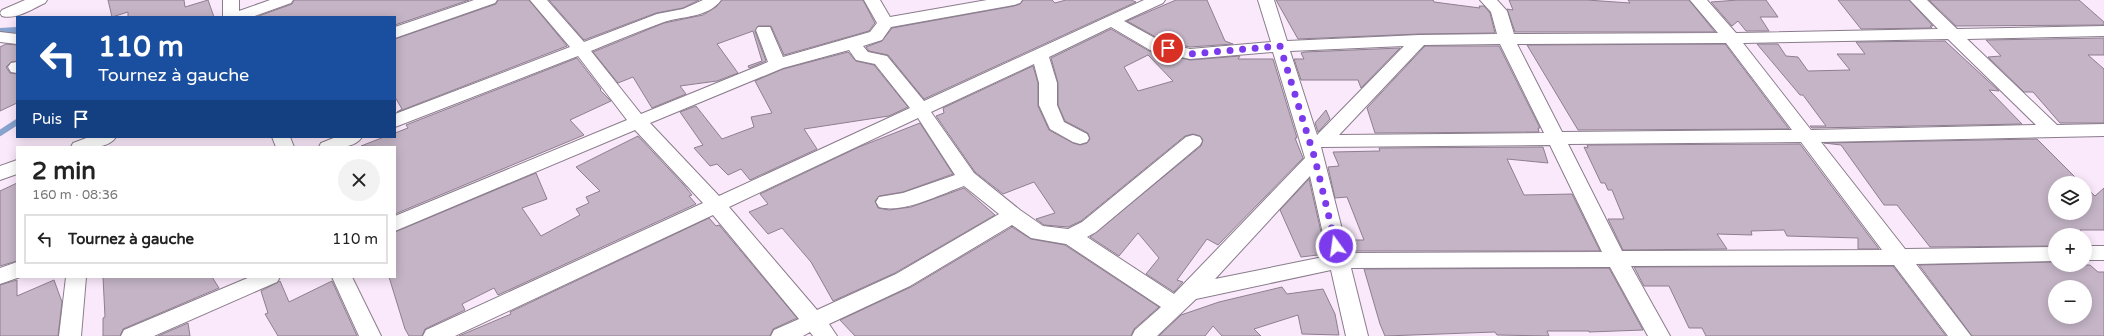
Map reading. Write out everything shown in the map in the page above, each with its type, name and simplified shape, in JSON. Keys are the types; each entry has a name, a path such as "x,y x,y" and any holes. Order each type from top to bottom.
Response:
{"street":[{"path":"8,13 39,0"},
{"path":"231,0 231,16"},
{"path":"239,16 285,0"},
{"path":"396,34 489,0"},
{"path":"538,0 580,48 638,122 715,204 819,328"},
{"path":"396,121 663,16 684,15 707,5 713,0"},
{"path":"872,0 885,23"},
{"path":"396,224 777,64 853,44 876,36 885,23 1014,0"},
{"path":"434,336 715,204 1157,0"},
{"path":"1266,0 1280,46 1316,147 1357,336"},
{"path":"1488,0 1499,11 1507,41 1616,259 1659,336"},
{"path":"1698,0 1731,38 1960,336"},
{"path":"1918,0 2053,132"},
{"path":"1112,21 1156,46 1190,54 1280,46 1419,40 1507,41 2104,31"},
{"path":"764,30 777,64"},
{"path":"0,37 16,39"},
{"path":"1143,336 1183,299 1316,147 1419,40"},
{"path":"853,44 862,56 881,60 921,110 967,178 1013,215 1038,233 1071,237 1183,299 1340,261 1899,257 2048,254"},
{"path":"1040,55 1048,83 1048,105 1056,125 1080,138"},
{"path":"1316,147 1557,139 2104,130"},
{"path":"83,146 104,138"},
{"path":"330,146 350,138"},
{"path":"1071,237 1089,227 1193,141"},
{"path":"0,174 16,166"},
{"path":"886,202 905,200 967,178"},
{"path":"782,336 819,328 1013,215"},
{"path":"2092,253 2104,253"},
{"path":"0,276 16,270"},
{"path":"70,336 76,278"},
{"path":"132,336 268,278"},
{"path":"342,278 370,336"}],"building":[{"path":"108,0 184,0 185,7 208,0 214,16 128,16 128,12 112,16"},
{"path":"294,0 469,0 396,25 396,16 259,16 292,4"},
{"path":"498,0 529,0 567,46 397,112 402,109 396,99 396,39 496,4"},
{"path":"549,0 699,0 683,8 656,13 584,40"},
{"path":"722,0 863,0 875,23 869,31 784,55 771,26 758,26 755,31 766,61 749,68 748,66 762,61 753,31 717,44 738,73 717,81 680,86 686,94 652,108 633,77 618,83 593,52 664,23 703,15 716,7"},
{"path":"1023,0 1052,0 1055,3 1066,0 1131,0 1136,2 924,99 888,55 869,51 866,47 882,41 892,28 1014,6 1020,4"},
{"path":"1176,0 1207,0 1225,41 1233,44 1190,47 1163,41 1127,21"},
{"path":"1276,0 1433,0 1434,2 1480,8 1479,6 1484,6 1490,13 1495,33 1419,34 1298,39"},
{"path":"1509,0 1587,0 1630,3 1628,0 1689,0 1715,32 1515,32 1507,9 1513,10"},
{"path":"1766,0 1778,17 1760,17 1769,31 1746,31 1738,21 1732,26 1711,2"},
{"path":"1838,0 1909,0 1933,26 1930,26 1932,28 1861,29"},
{"path":"1929,0 2079,0 2104,22 2104,25 1956,26"},
{"path":"1111,29 1149,51 1190,60 1240,56 1238,59 1273,59 1297,138 1295,138 1303,158 1218,245 1207,239 1177,280 1183,282 1174,292 1146,274 1159,258 1138,233 1119,256 1090,237 1201,146 1203,140 1200,136 1193,134 1185,136 1081,221 1068,227 1044,225 1036,219 1055,213 1034,182 1003,194 975,172 936,116 944,113 943,108 1033,66 1038,83 1038,106 1049,130 1073,143 1080,145 1087,143 1090,139 1088,133 1065,121 1058,105 1058,83 1051,58","holes":["1148,55 1173,81 1138,91 1124,67"]},
{"path":"2104,38 2104,55 2088,55 2104,69 2104,123 2060,123 2033,92 2024,92 1988,57 2001,56 1986,40"},
{"path":"1945,41 1999,91 1989,90 2022,124 1812,128 1810,126 1826,126 1803,95 1800,95 1757,44 1778,44 1786,56 1798,57 1808,71 1850,70 1837,54 1865,54 1856,42"},
{"path":"6,44 16,45 16,61 11,62 6,67 10,73 16,74 16,103 0,111 0,47"},
{"path":"1725,44 1789,129 1578,130 1527,45"},
{"path":"1425,46 1499,46 1540,128 1538,128 1539,132 1375,133 1367,108"},
{"path":"1400,48 1361,88 1358,80 1301,80 1294,59 1304,59 1301,53 1305,52"},
{"path":"848,52 856,61 874,65 908,107 889,116 804,129 817,149 750,180 741,169 728,175 717,164 710,166 694,148 703,145 680,112 696,106 722,139 754,127 751,117 772,113 755,81 783,69"},
{"path":"577,58 601,89 600,90 611,101 570,120 584,135 396,214 396,146 361,146 381,138 396,138 396,133 408,128 406,125"},
{"path":"1326,110 1330,119 1318,132 1315,123"},
{"path":"920,123 953,174 903,192 879,196 875,201 878,208 889,210 911,207 964,188 995,215 895,273 833,301 811,262 782,228 768,234 749,212 768,204 760,194 859,147"},
{"path":"638,136 683,184 692,195 689,196 696,204 498,295 494,288 462,304 465,310 425,329 422,336 409,336 405,329 389,278 396,278 396,232 536,173 547,199 522,208 541,236 580,215 576,209 589,203 586,197 600,191 576,167"},
{"path":"2037,139 2074,176 2048,176 2048,220 2092,220 2092,193 2095,196 2104,188 2104,230 2092,230 2092,228 2048,228 2048,246 1930,247 1897,205 1884,205 1841,145 1824,143"},
{"path":"1800,144 1879,249 1858,249 1858,238 1787,236 1784,230 1751,231 1752,235 1717,234 1727,249 1623,250 1608,219 1624,219 1612,190 1608,190 1605,183 1601,183 1584,147 1588,148 1587,145"},
{"path":"1543,147 1548,163 1507,159 1524,195 1572,194 1600,251 1349,251 1347,240 1364,240 1347,197 1335,198 1328,167 1339,166 1333,152 1380,151 1379,148"},
{"path":"1309,179 1326,254 1301,257 1280,210"},
{"path":"16,183 16,261 0,266 0,191"},
{"path":"709,218 716,226 719,225 797,318 773,329 770,336 459,336 511,314 510,312"},
{"path":"1012,227 1031,239 1065,245 1159,307 1134,329 1131,336 855,336 840,320 911,287"},
{"path":"2048,262 2048,272 2092,272 2092,267 2098,272 2104,272 2104,336 1972,336 1919,265"},
{"path":"1893,266 1946,336 1706,336 1702,328 1689,328 1669,286 1644,286 1634,267"},
{"path":"1609,268 1643,330 1589,332 1547,331 1549,336 1497,335 1495,332 1385,336 1364,269"},
{"path":"103,278 213,278 219,288 123,329 120,336 103,336 103,318 105,317"},
{"path":"17,280 17,296 54,280 62,302 58,336 0,336 0,285"},
{"path":"280,281 289,302 332,281 357,336 278,336 265,314 268,313 261,291"},
{"path":"1282,287 1287,294 1323,289 1335,314 1339,335 1302,334 1298,315 1254,329 1261,336 1222,336 1213,326 1205,336 1159,336 1181,315 1219,302"},
{"path":"188,323 190,336 158,336"}],"waterway":[{"path":"0,31 16,30"},
{"path":"0,133 16,123"}],"route":[{"path":"1168,48 1190,54 1280,46 1310,141 1336,246"}]}
